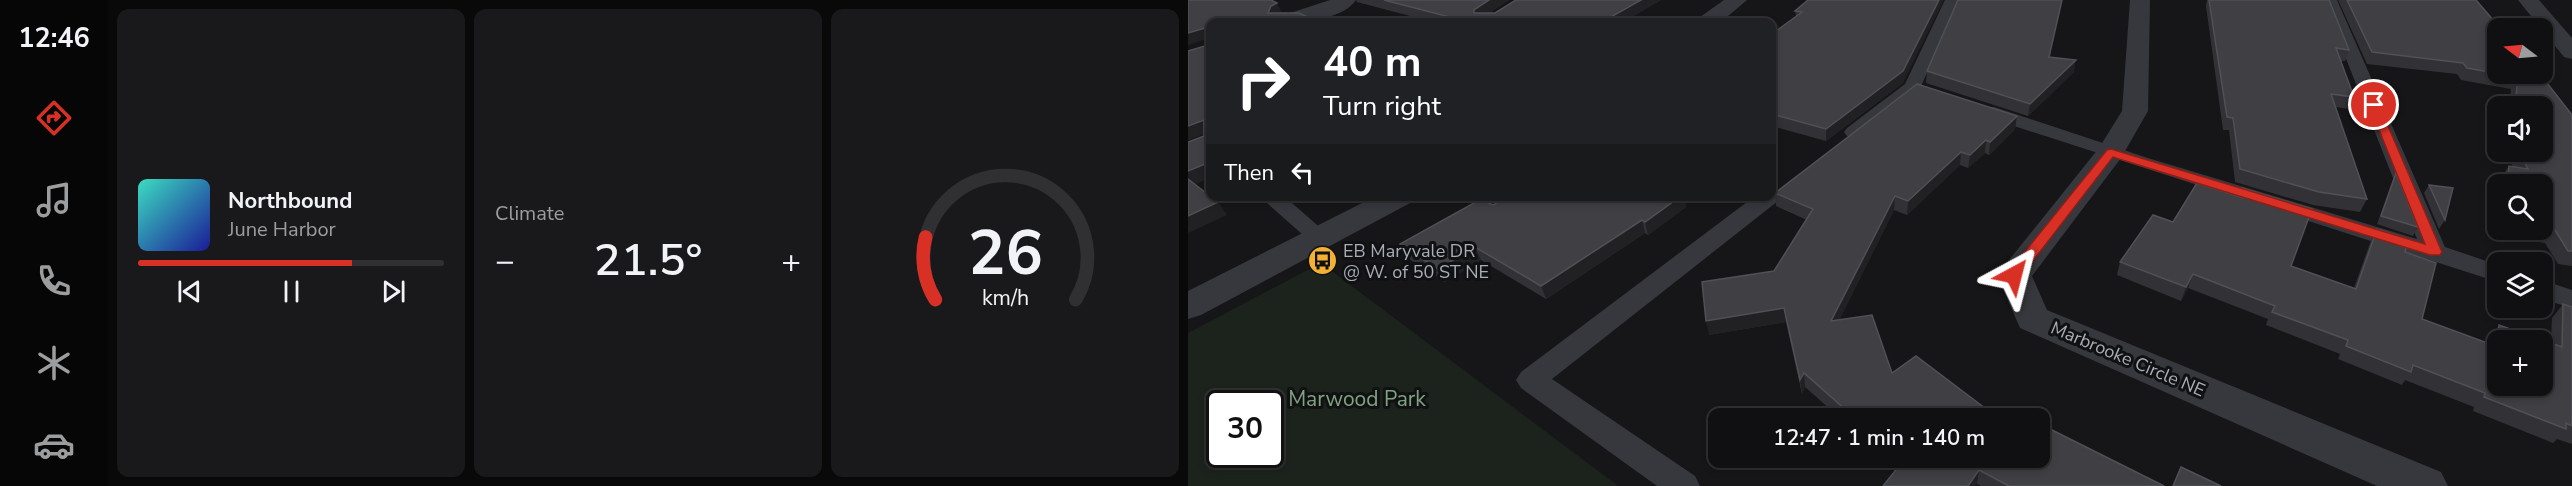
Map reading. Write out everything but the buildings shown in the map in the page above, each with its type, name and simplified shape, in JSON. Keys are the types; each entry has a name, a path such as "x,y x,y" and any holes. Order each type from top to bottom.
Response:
{"street":[{"path":"1713,18 1737,0"},
{"name":"Marbrooke Circle NE","path":"2140,0 2135,111 2111,152 2014,275 2033,319 2425,486"},
{"path":"2528,0 2572,52"},
{"path":"1299,18 1326,10 1349,10"},
{"path":"1188,306 1391,201"}],"lane":[{"path":"1838,145 1913,87 1952,0"},
{"path":"2330,0 2435,252"},
{"path":"1913,87 1936,94"},
{"path":"1970,105 2111,152 2487,269"},
{"path":"1276,201 1320,238"},
{"path":"1683,486 1531,380 1765,201"},
{"path":"2553,293 2572,299"}],"green space":[{"name":"Marwood Park","path":"1321,263 1618,486 1188,486 1188,333"}],"place":[{"name":"EB Maryvale DR @ W. of 50 ST NE","path":"1322,261"}],"route":[{"path":"2014,275 2111,152 2435,252 2374,105"}]}
